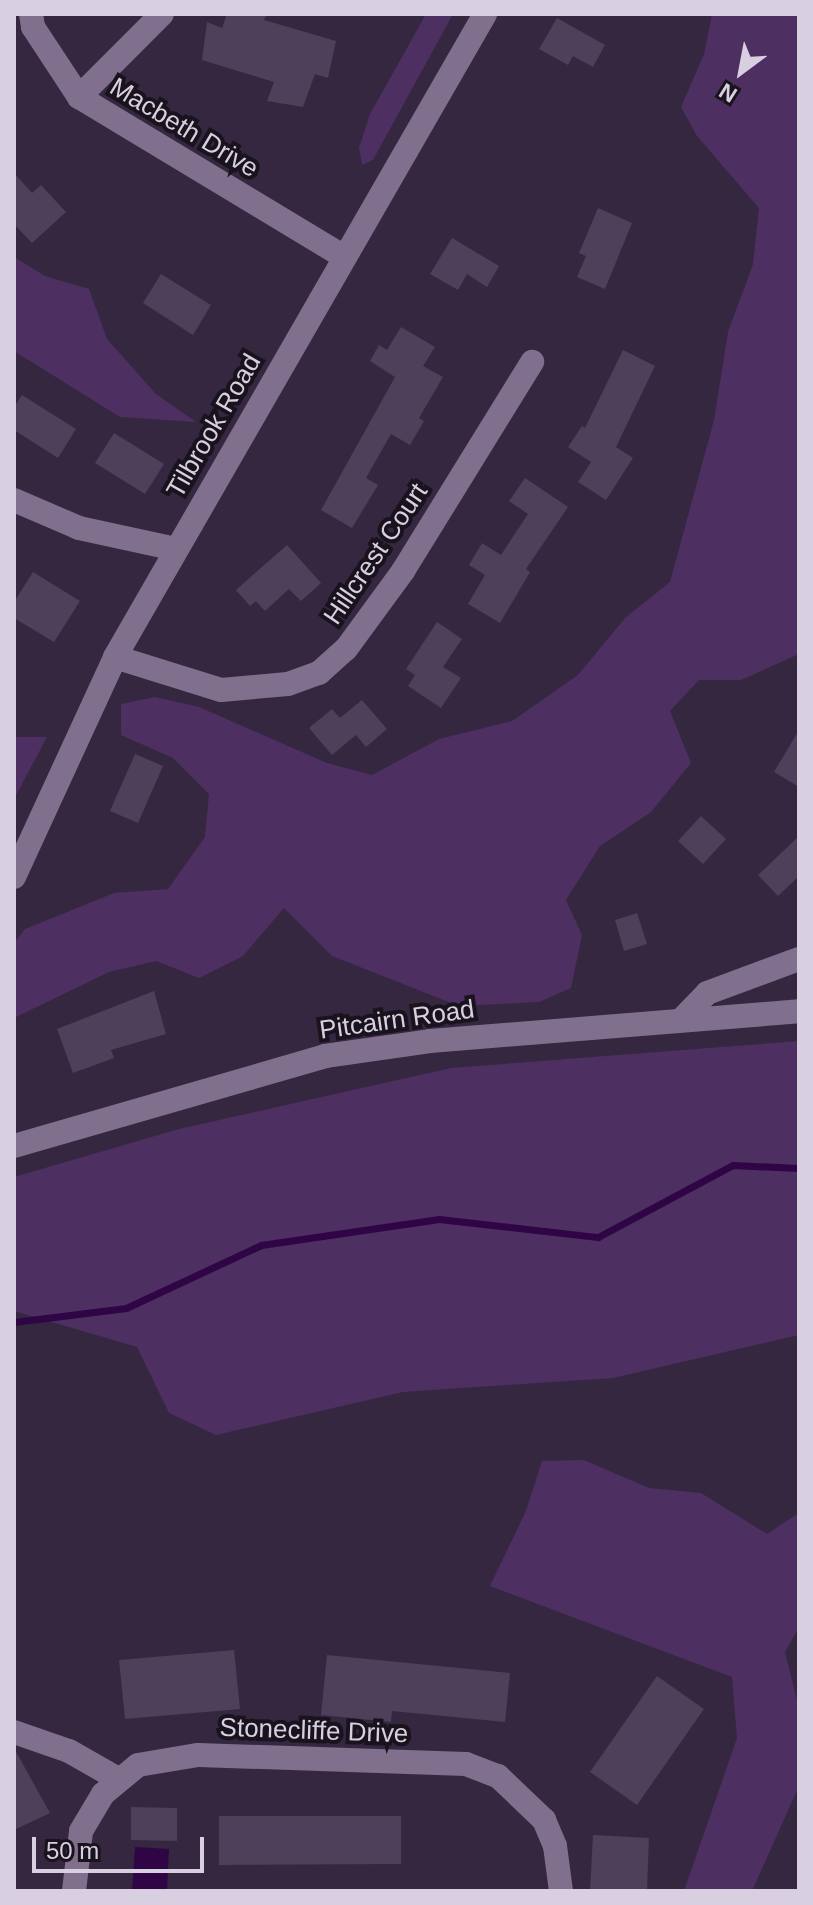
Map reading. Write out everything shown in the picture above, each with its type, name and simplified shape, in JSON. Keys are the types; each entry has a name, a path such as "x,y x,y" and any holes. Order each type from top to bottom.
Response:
{"street":[{"name":"Macbeth Drive","path":"31,14 33,27 79,97 343,256"},
{"path":"79,97 162,14"},
{"name":"Tilbrook Road","path":"14,877 115,657 485,14"},
{"name":"Hillcrest Court","path":"115,657 221,690 288,684 319,673 346,649 373,615 532,362"},
{"path":"14,500 79,528 176,549"},
{"path":"684,1017 707,993 799,959"},
{"name":"Pitcairn Road","path":"14,1146 325,1056 684,1017 799,1011"},
{"path":"14,1732 69,1751 118,1779"},
{"name":"Stonecliffe Drive","path":"74,1891 81,1831 118,1779 138,1765 198,1755 466,1764 498,1776 544,1820 555,1846 561,1891"}],"shaded area":[{"path":"426,14 453,14 373,160 362,165 359,148 370,114"},
{"path":"712,14 799,14 799,654 741,680 699,680 670,711 691,763 651,812 600,846 566,900 582,935 571,988 539,1002 459,1006 332,956 284,908 243,956 199,978 156,961 109,972 14,1018 14,943 25,929 114,893 168,889 205,837 209,794 173,758 121,735 121,704 155,697 199,707 327,763 372,775 439,739 512,721 578,675 625,618 670,582 714,420 728,332 753,264 759,208 697,136 681,107 704,54"},
{"path":"14,257 45,276 89,289 107,339 156,394 196,422 120,417 14,351"},
{"path":"14,737 47,737 14,799"},
{"path":"799,1041 799,1335 613,1378 403,1392 216,1435 169,1413 137,1347 14,1311 14,1177 179,1129 451,1068"},
{"path":"584,1460 649,1488 701,1493 767,1534 799,1513 799,1627 785,1652 799,1708 799,1786 752,1891 684,1891 737,1738 732,1677 490,1586 526,1511 542,1461"},
{"path":"135,1847 169,1849 167,1891 132,1891"}],"building":[{"path":"227,14 267,14 264,20 336,41 328,78 315,74 303,107 267,101 274,82 202,60 207,22 222,28"},
{"path":"557,18 605,45 593,67 573,56 568,65 539,49"},
{"path":"14,173 32,193 41,185 66,212 32,243 14,224"},
{"path":"598,208 632,223 605,289 577,277 586,256 579,253"},
{"path":"452,238 499,266 487,287 467,274 458,290 430,274"},
{"path":"161,274 211,305 193,335 143,303"},
{"path":"401,327 435,347 423,366 443,377 419,418 424,421 410,445 391,434 366,478 378,485 352,528 321,510 395,377 370,361 379,345 387,350"},
{"path":"623,350 655,366 616,447 633,458 606,500 578,482 591,462 568,447 582,426 585,428"},
{"path":"22,395 76,429 58,458 14,430 14,407"},
{"path":"114,433 164,464 145,494 95,463"},
{"path":"525,478 568,507 526,569 530,572 500,623 468,604 485,575 469,565 482,543 501,555 528,514 509,501"},
{"path":"287,545 321,583 301,601 289,589 265,611 256,601 250,606 236,590"},
{"path":"33,572 80,601 54,642 14,618 14,602"},
{"path":"437,622 462,639 443,667 461,678 441,708 408,686 415,675 406,669"},
{"path":"362,700 387,729 366,747 356,735 332,755 309,728 332,709 340,718"},
{"path":"799,730 799,787 774,772"},
{"path":"135,754 163,766 138,823 110,811"},
{"path":"701,816 726,839 703,864 678,841"},
{"path":"799,836 799,876 778,896 758,875"},
{"path":"637,913 647,944 624,951 615,920"},
{"path":"154,991 166,1034 111,1050 114,1058 73,1073 57,1029"},
{"path":"234,1650 240,1709 125,1719 119,1660"},
{"path":"327,1655 510,1673 505,1722 392,1711 391,1722 321,1715"},
{"path":"657,1676 704,1709 637,1805 590,1772"},
{"path":"14,1748 50,1813 14,1830"},
{"path":"131,1807 177,1808 177,1841 131,1840"},
{"path":"219,1816 401,1816 401,1864 219,1865"},
{"path":"593,1835 649,1838 647,1891 590,1891"}],"waterway":[{"path":"14,1322 126,1308 261,1245 439,1219 598,1237 733,1165 799,1168"}]}
